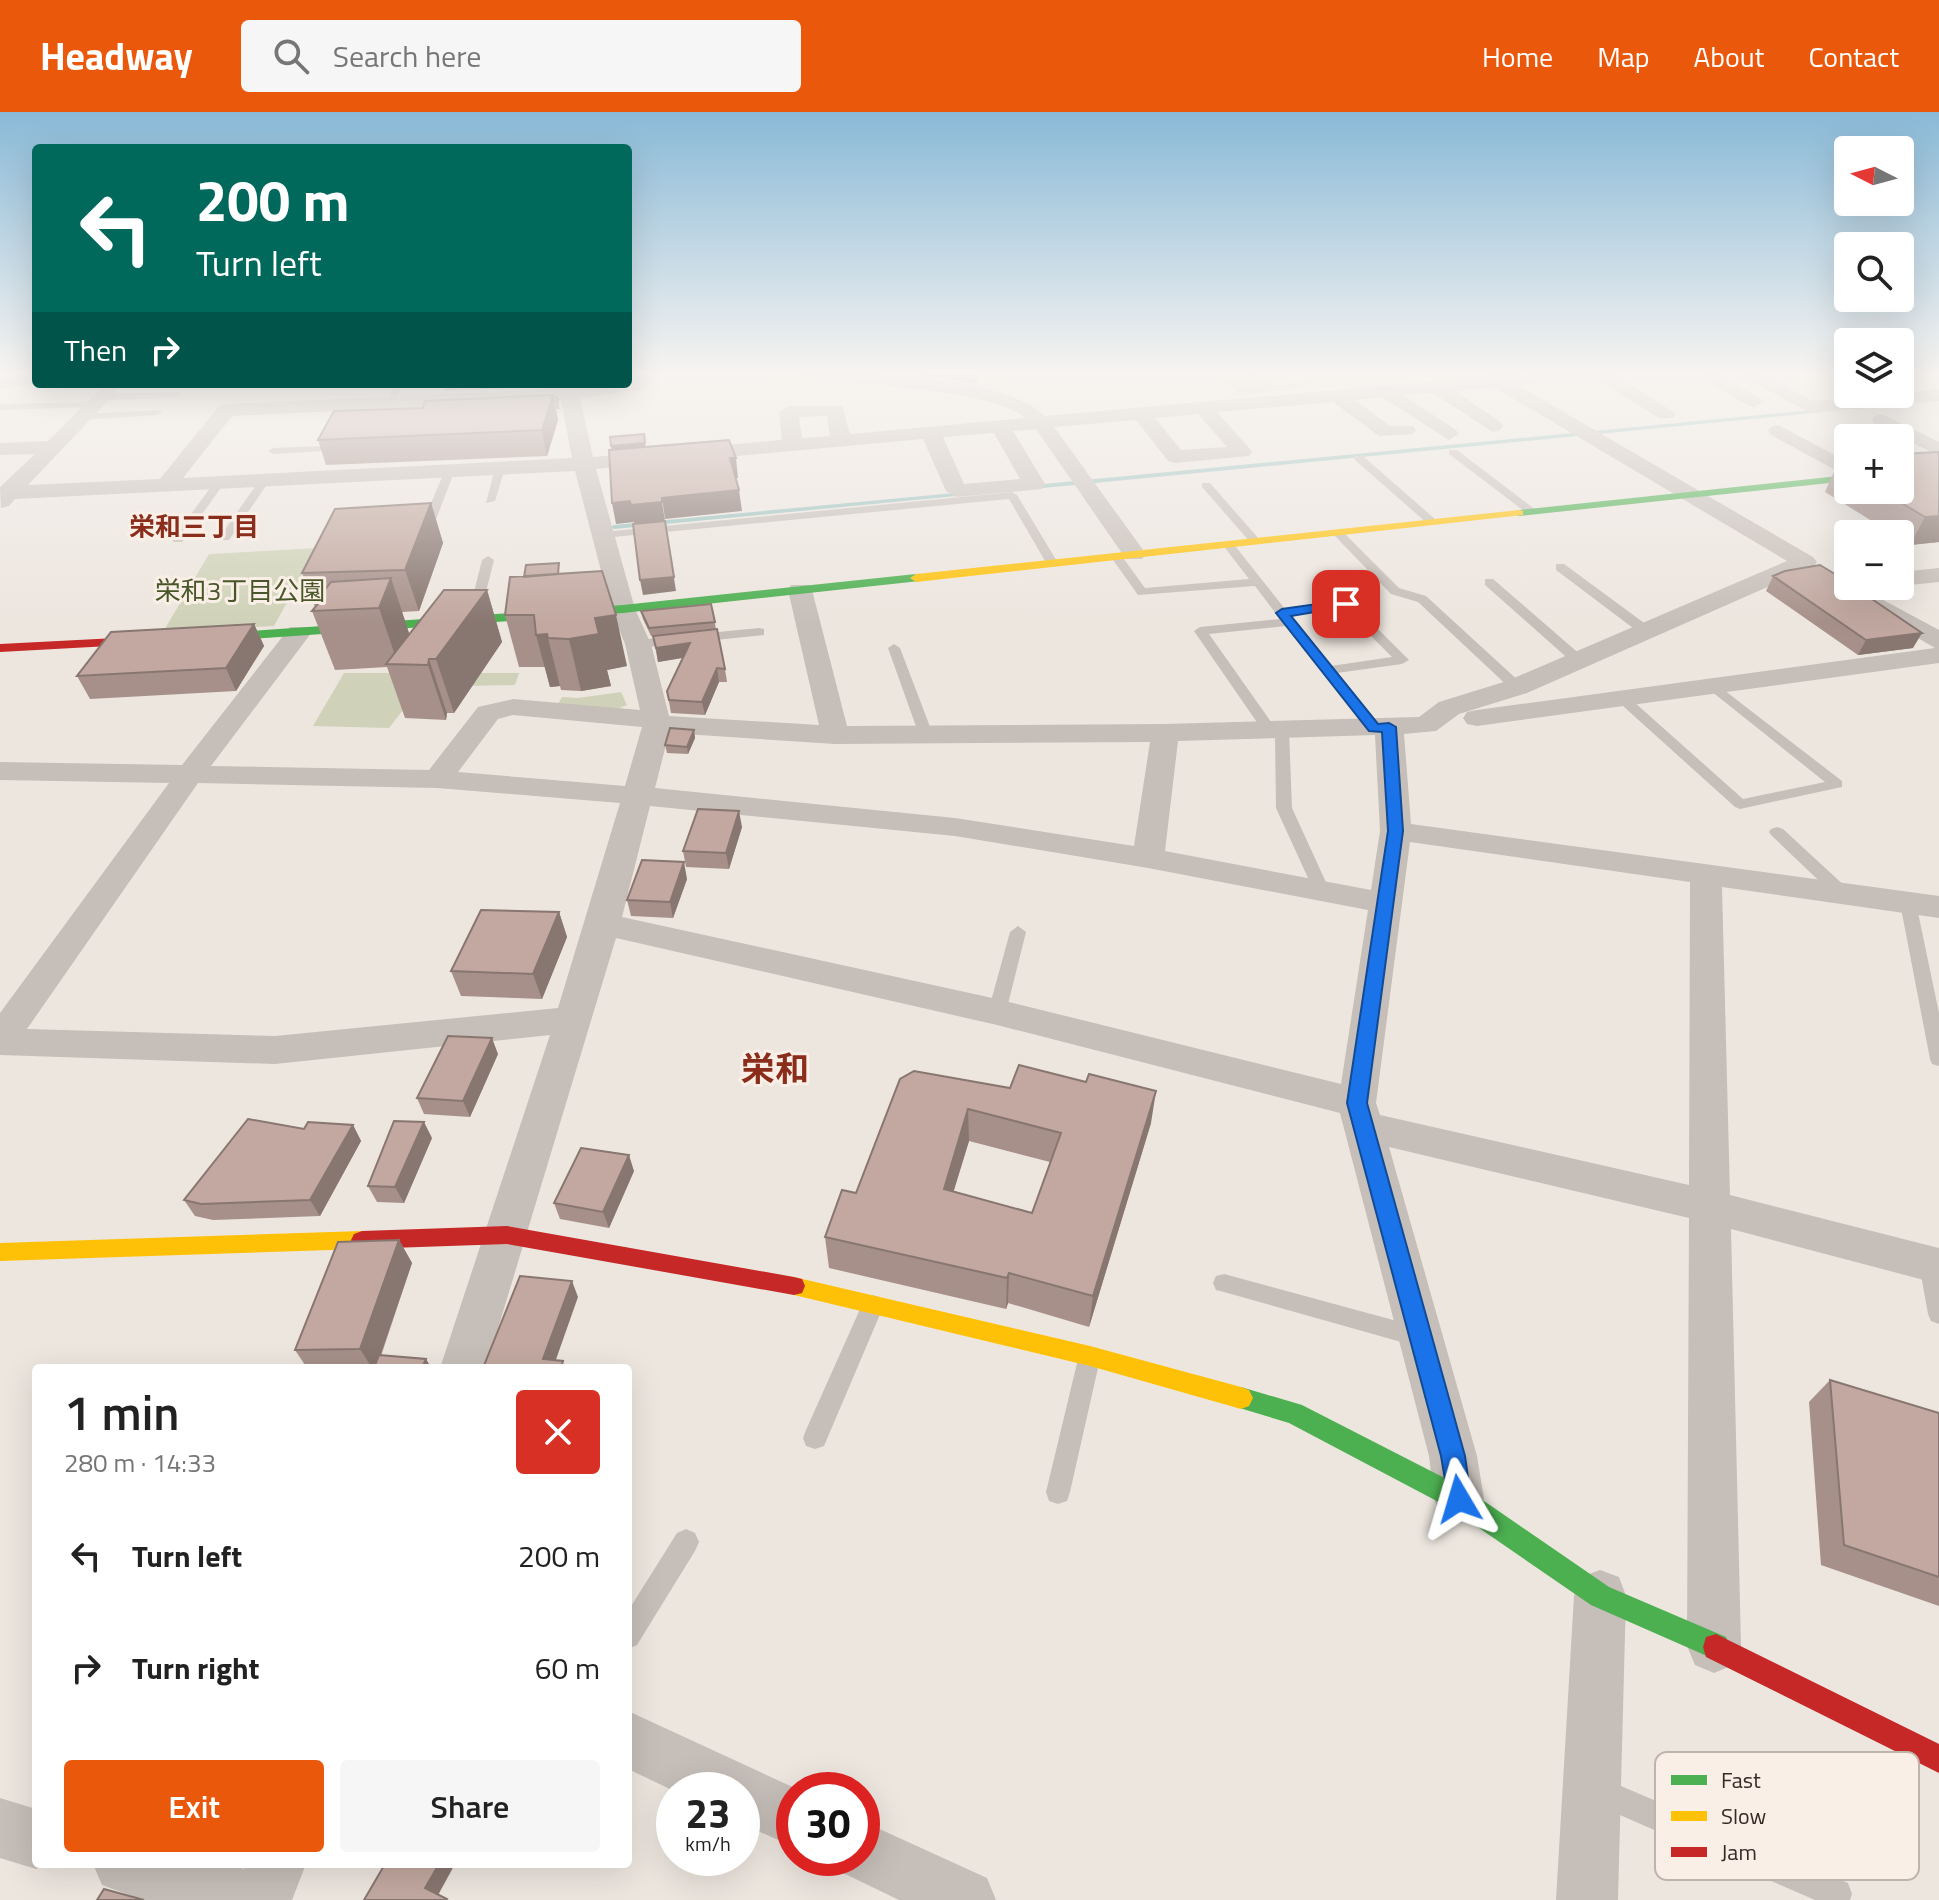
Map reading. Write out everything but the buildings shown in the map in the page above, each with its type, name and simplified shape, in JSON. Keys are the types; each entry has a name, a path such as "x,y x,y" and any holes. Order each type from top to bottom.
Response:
{"street":[{"path":"3,496 44,456"},
{"path":"166,485 189,456"},
{"path":"306,478 318,456"},
{"path":"464,1364 603,924 656,722 638,644 623,609 582,456"},
{"path":"3,496 584,464 663,456"},
{"path":"941,456 957,491 1034,484 1018,456"},
{"path":"1062,456 1125,556"},
{"path":"1626,456 1834,579"},
{"path":"0,648 299,632 623,609 1834,480"},
{"path":"1426,725 1449,708 1517,687 1805,562"},
{"path":"1914,578 1939,575"},
{"path":"800,590 835,735"},
{"path":"1870,600 1939,641"},
{"path":"0,1041 191,773 299,632"},
{"path":"437,779 488,713 513,707 656,722 835,735 1381,728 1426,725 1939,655"},
{"path":"1381,728 1396,831 1360,1115 1453,1456 1459,1499"},
{"path":"1148,858 1165,733"},
{"path":"0,771 437,779 639,796 955,827 1148,858 1385,903"},
{"path":"1396,831 1923,905"},
{"path":"1706,876 1712,1207 1714,1646"},
{"path":"603,924 997,1012 1360,1115 1935,1265"},
{"path":"0,1041 275,1050 571,1020"},
{"path":"0,1252 507,1235 874,1303 1090,1356 1294,1413 1459,1499 1600,1596 1714,1646 1939,1759"},
{"path":"1587,1900 1600,1596"},
{"path":"632,1741 697,1772"},
{"path":"0,1828 32,1838"},
{"path":"880,1860 965,1900"},
{"path":"137,1868 247,1900"},
{"path":"261,1900 274,1868"}],"lane":[{"path":"1467,456 1532,512"},
{"path":"1359,458 1432,522"},
{"path":"490,501 500,468"},
{"path":"429,522 450,470"},
{"path":"225,538 265,480"},
{"path":"178,540 220,482"},
{"path":"1206,485 1255,541"},
{"path":"603,535 1012,495 1052,563"},
{"path":"1338,533 1395,591 1422,599 1517,687"},
{"path":"1228,544 1328,670 1381,728"},
{"path":"1125,556 1142,592 1258,582"},
{"path":"473,619 488,560"},
{"path":"1560,567 1646,631"},
{"path":"1489,582 1578,660"},
{"path":"1322,891 1284,808 1276,731 1200,631 1346,604 1402,660 1328,670"},
{"path":"638,644 759,632"},
{"path":"894,648 925,732"},
{"path":"1620,697 1740,804 1837,784 1711,684"},
{"path":"1777,832 1842,893"},
{"path":"1923,905 1939,1059"},
{"path":"997,1012 1018,932"},
{"path":"1935,1265 1939,1314"},
{"path":"1224,1283 1419,1337"},
{"path":"815,1438 874,1303"},
{"path":"1058,1492 1090,1356"},
{"path":"632,1630 686,1542"},
{"path":"1592,1789 1655,1816"},
{"path":"1804,1880 1837,1894"}],"green space":[{"name":"栄和3丁目公園","path":"317,548 274,626 163,632 209,554"},
{"path":"344,673 519,673 515,685 421,687 389,728 313,726"},
{"path":"621,692 627,705 617,709 558,704 562,697"}],"waterway":[{"path":"1033,487 1350,456"},
{"path":"614,527 965,494"}],"traffic: fast":[{"path":"1519,513 1834,479"},
{"path":"252,635 623,609 916,578"},
{"path":"1241,1398 1294,1413 1459,1499 1600,1596 1716,1647"}],"traffic: slow":[{"path":"916,578 1519,513"},
{"path":"0,1252 362,1240"},
{"path":"794,1286 1090,1356 1241,1398"}],"traffic: jam":[{"path":"0,648 252,635"},
{"path":"362,1240 507,1235 794,1286"},
{"path":"1716,1647 1939,1759"}],"district":[{"name":"栄和三丁目","path":"194,526"},
{"name":"栄和","path":"775,1068"}],"route":[{"path":"1346,604 1282,613 1374,728 1389,727 1396,831 1357,1103 1453,1456 1459,1499"}]}
